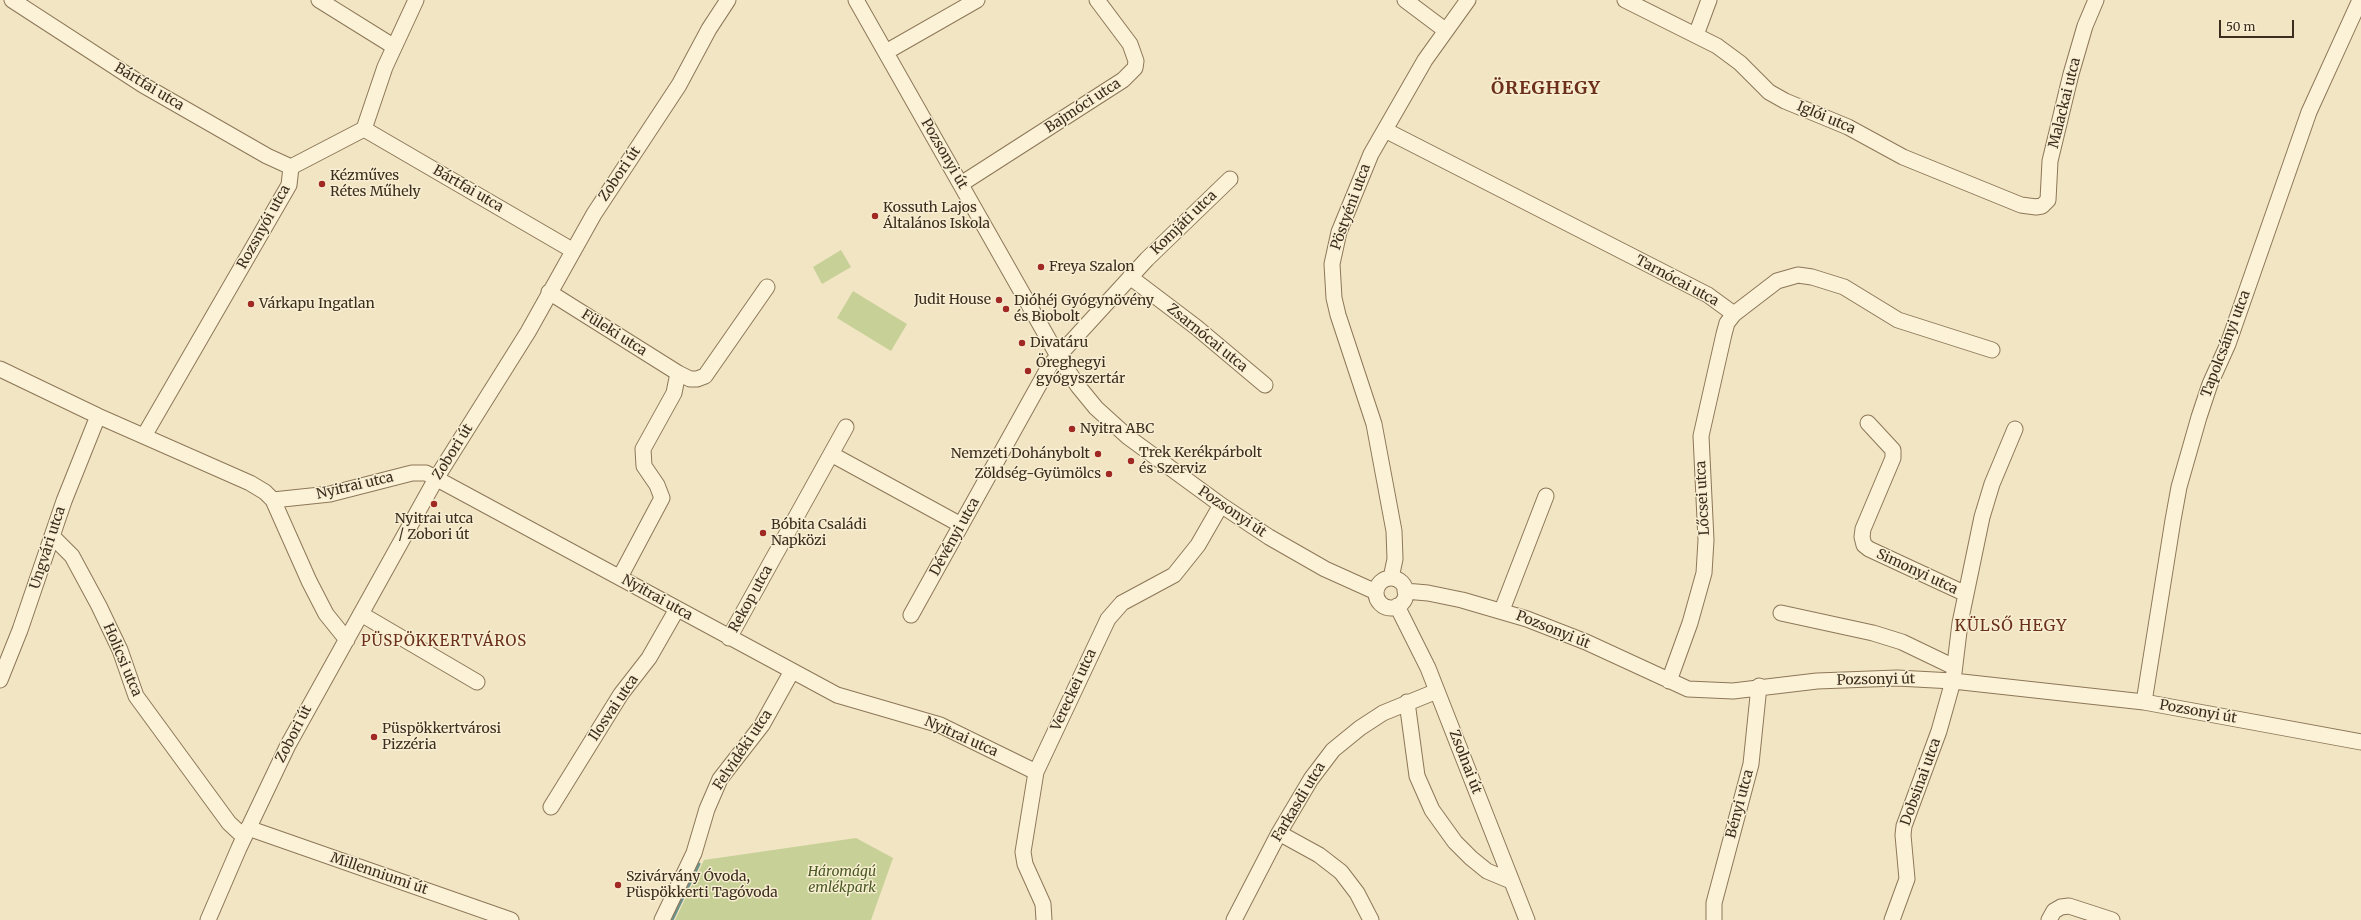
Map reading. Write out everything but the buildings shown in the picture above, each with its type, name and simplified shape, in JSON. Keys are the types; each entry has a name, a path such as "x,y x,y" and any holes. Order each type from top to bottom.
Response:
{"street":[{"name":"Bártfai utca","path":"12,0 143,85 267,156 291,167"},
{"path":"319,0 393,46"},
{"path":"364,129 374,94 393,46 416,0"},
{"name":"Zobori út","path":"208,920 246,833 305,712 362,614 437,478 496,384 572,250 679,85 708,29 728,0"},
{"name":"Pozsonyi út","path":"856,0 1058,356 1078,386 1107,419 1221,505 1300,556 1376,592"},
{"path":"886,52 977,0"},
{"path":"1405,0 1445,30"},
{"name":"Pöstyéni utca","path":"1391,578 1395,559 1394,531 1374,424 1338,315 1332,280 1332,264 1339,232 1357,185 1385,130 1425,60 1445,30 1468,0"},
{"name":"Iglói utca","path":"1625,0 1696,35 1731,56 1769,92 1785,101 1848,127 1903,157 1932,169 2021,205 2042,206"},
{"path":"1696,35 1709,0"},
{"name":"Malackai utca","path":"2042,206 2048,200 2050,161 2071,74 2085,26 2096,0"},
{"name":"Tapolcsányi utca","path":"2144,702 2153,634 2175,507 2199,417 2210,384 2230,337 2309,112 2360,0"},
{"name":"Bajmóci utca","path":"961,184 1129,75 1135,68 1136,61 1134,52 1105,3"},
{"name":"Bártfai utca","path":"364,129 572,250"},
{"name":"Rozsnyói utca","path":"144,436 288,185 291,167 364,129"},
{"name":"Tarnócai utca","path":"1385,130 1708,295 1734,314 1782,278 1798,275 1812,276 1844,287 1898,320 1992,350"},
{"name":"Komjáti utca","path":"1058,356 1130,277 1230,179"},
{"name":"Zsarnócai utca","path":"1130,277 1196,327 1265,385"},
{"name":"Füleki utca","path":"549,292 678,373 690,379 697,379 705,376 767,287"},
{"name":"Lőcsei utca","path":"1669,681 1692,616 1704,573 1706,540 1701,436 1724,334 1727,323 1734,314"},
{"name":"Dévényi utca","path":"911,615 1044,374 1058,356"},
{"path":"0,369 98,416 250,483 265,492 273,500 309,581 326,614 347,640"},
{"path":"620,577 662,498 657,485 644,466 643,449 674,393 678,373"},
{"name":"Ungvári utca","path":"0,680 20,630 52,536 98,416"},
{"name":"Simonyi utca","path":"1868,423 1893,450 1893,458 1863,529 1862,537 1864,545 1869,549 1966,594"},
{"name":"Rekop utca","path":"729,638 846,427"},
{"name":"Dobsinai utca","path":"1892,920 1907,879 1903,840 1904,826 1939,731 1954,674 1960,623 1987,500 2015,429"},
{"path":"831,454 961,526"},
{"name":"Nyitrai utca","path":"273,500 330,494 412,473 426,473 837,695 940,725 1036,772"},
{"path":"1502,610 1546,496"},
{"name":"Vereckei utca","path":"1044,920 1042,904 1025,864 1023,852 1036,772 1108,619 1114,610 1128,599 1174,575 1198,545 1221,505"},
{"name":"Holicsi utca","path":"52,536 72,556 99,606 120,650 136,696 229,823 246,833"},
{"path":"1391,578 1401,582 1406,591 1404,600 1396,606 1388,607 1381,604 1376,592 1379,584 1391,578"},
{"name":"Pozsonyi út","path":"1406,591 1428,593 1502,610 1586,642 1688,689 1717,691 1759,686 1954,674 2144,702 2361,742"},
{"name":"Zsolnai út","path":"1396,606 1421,652 1527,920"},
{"name":"Ilosvai utca","path":"551,807 620,694 649,658 677,609"},
{"path":"1780,613 1873,633 1902,642 1954,674"},
{"path":"362,614 477,682"},
{"name":"Felvidéki utca","path":"662,920 694,853 712,795 729,766 762,725 792,671"},
{"name":"Bényi utca","path":"1714,920 1714,903 1751,764 1759,686"},
{"name":"Farkasdi utca","path":"1234,920 1279,833 1311,779 1333,750 1360,728 1407,702 1437,691"},
{"path":"1407,702 1417,776 1432,810 1455,842 1471,858 1492,874 1512,881"},
{"name":"Millenniumi út","path":"246,833 511,920"},
{"path":"1279,833 1319,855 1341,872 1357,892 1371,920"},
{"path":"2049,920 2054,911 2061,907 2069,906 2112,920"}],"green space":[{"path":"841,250 851,267 822,284 813,267"},
{"path":"853,291 907,324 891,351 837,318"},
{"name":"Háromágú emlékpark","path":"856,838 893,858 871,920 675,920 704,860"}],"waterway":[{"path":"672,920 699,864"}],"place":[{"name":"Kézműves Rétes Műhely","path":"322,184"},
{"name":"Kossuth Lajos Általános Iskola","path":"875,216"},
{"name":"Freya Szalon","path":"1041,267"},
{"name":"Judit House","path":"999,300"},
{"name":"Várkapu Ingatlan","path":"251,304"},
{"name":"Dióhéj Gyógynövény és Biobolt","path":"1006,309"},
{"name":"Divatáru","path":"1022,343"},
{"name":"Öreghegyi gyógyszertár","path":"1028,371"},
{"name":"Nyitra ABC","path":"1072,429"},
{"name":"Nemzeti Dohánybolt","path":"1098,454"},
{"name":"Trek Kerékpárbolt és Szerviz","path":"1131,461"},
{"name":"Zöldség-Gyümölcs","path":"1109,474"},
{"name":"Nyitrai utca / Zobori út","path":"434,504"},
{"name":"Bóbita Családi Napközi","path":"763,533"},
{"name":"Püspökkertvárosi Pizzéria","path":"374,737"},
{"name":"Szivárvány Óvoda, Püspökkerti Tagóvoda","path":"618,885"}],"district":[{"name":"ÖREGHEGY","path":"1546,89"},
{"name":"KÜLSŐ HEGY","path":"2011,626"},
{"name":"PÜSPÖKKERTVÁROS","path":"444,642"}]}
